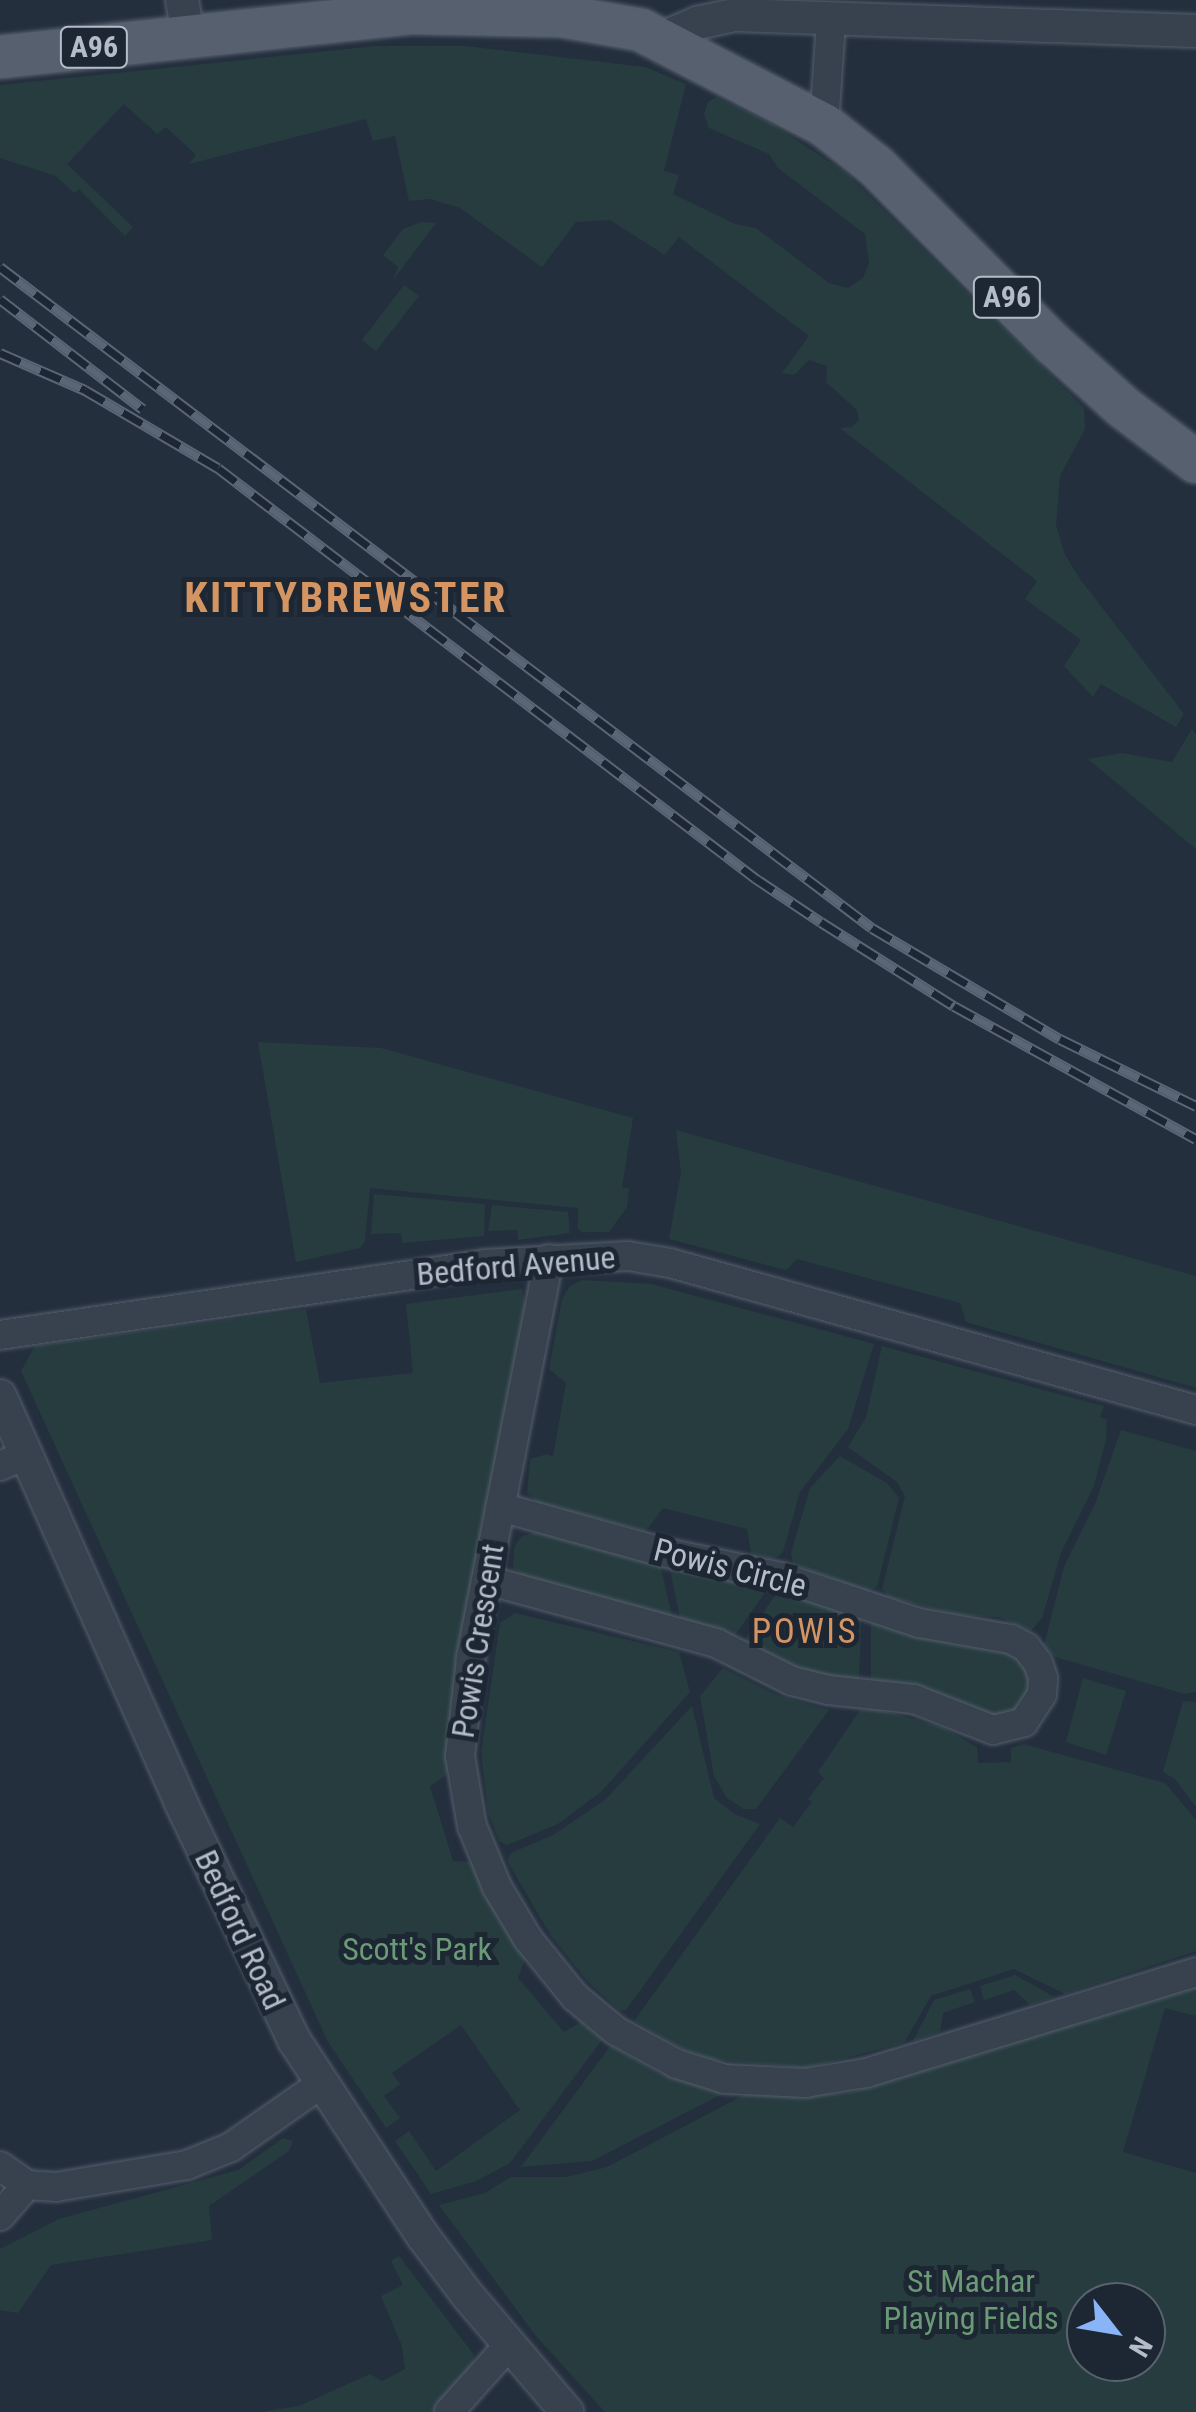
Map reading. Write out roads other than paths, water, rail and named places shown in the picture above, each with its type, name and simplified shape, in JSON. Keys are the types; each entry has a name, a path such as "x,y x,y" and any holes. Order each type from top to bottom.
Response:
{"main road":[{"name":"A96","path":"0,56 186,19 362,18 469,12 594,19 662,38 824,125 876,166 1053,344 1123,407 1196,462"}],"street":[{"path":"662,38 697,23 736,15 1196,30"},
{"path":"824,125 832,21"},
{"name":"Bedford Avenue","path":"0,1335 282,1292 548,1259 615,1256 670,1264 1196,1410"},
{"name":"Powis Crescent","path":"548,1259 462,1712 460,1756 472,1826 512,1914 551,1970 593,2014 645,2049 725,2079 778,2084 838,2080 1196,1972"},
{"name":"Bedford Road","path":"0,1396 13,1460 255,1964 321,2084 412,2220 508,2345 567,2412"},
{"name":"Powis Circle","path":"486,1580 716,1642 792,1681 828,1690 914,1699 992,1730 1024,1722 1042,1694 1038,1662 1026,1647 1010,1638 919,1622 781,1576 662,1552 500,1508"},
{"path":"0,2166 27,2185 70,2186 211,2158 321,2084"},
{"path":"0,2216 27,2185"},
{"path":"449,2412 508,2345"}],"railway":[{"path":"0,267 872,928 1060,1039 1196,1106"},
{"path":"0,299 143,409"},
{"path":"0,353 85,390 218,468 755,878 821,922 954,1006 1196,1139"}],"district":[{"name":"KITTYBREWSTER","path":"346,598"},
{"name":"POWIS","path":"805,1632"}],"park label":[{"name":"Scott's Park","path":"417,1949"},
{"name":"St Machar Playing Fields","path":"971,2300"}]}
